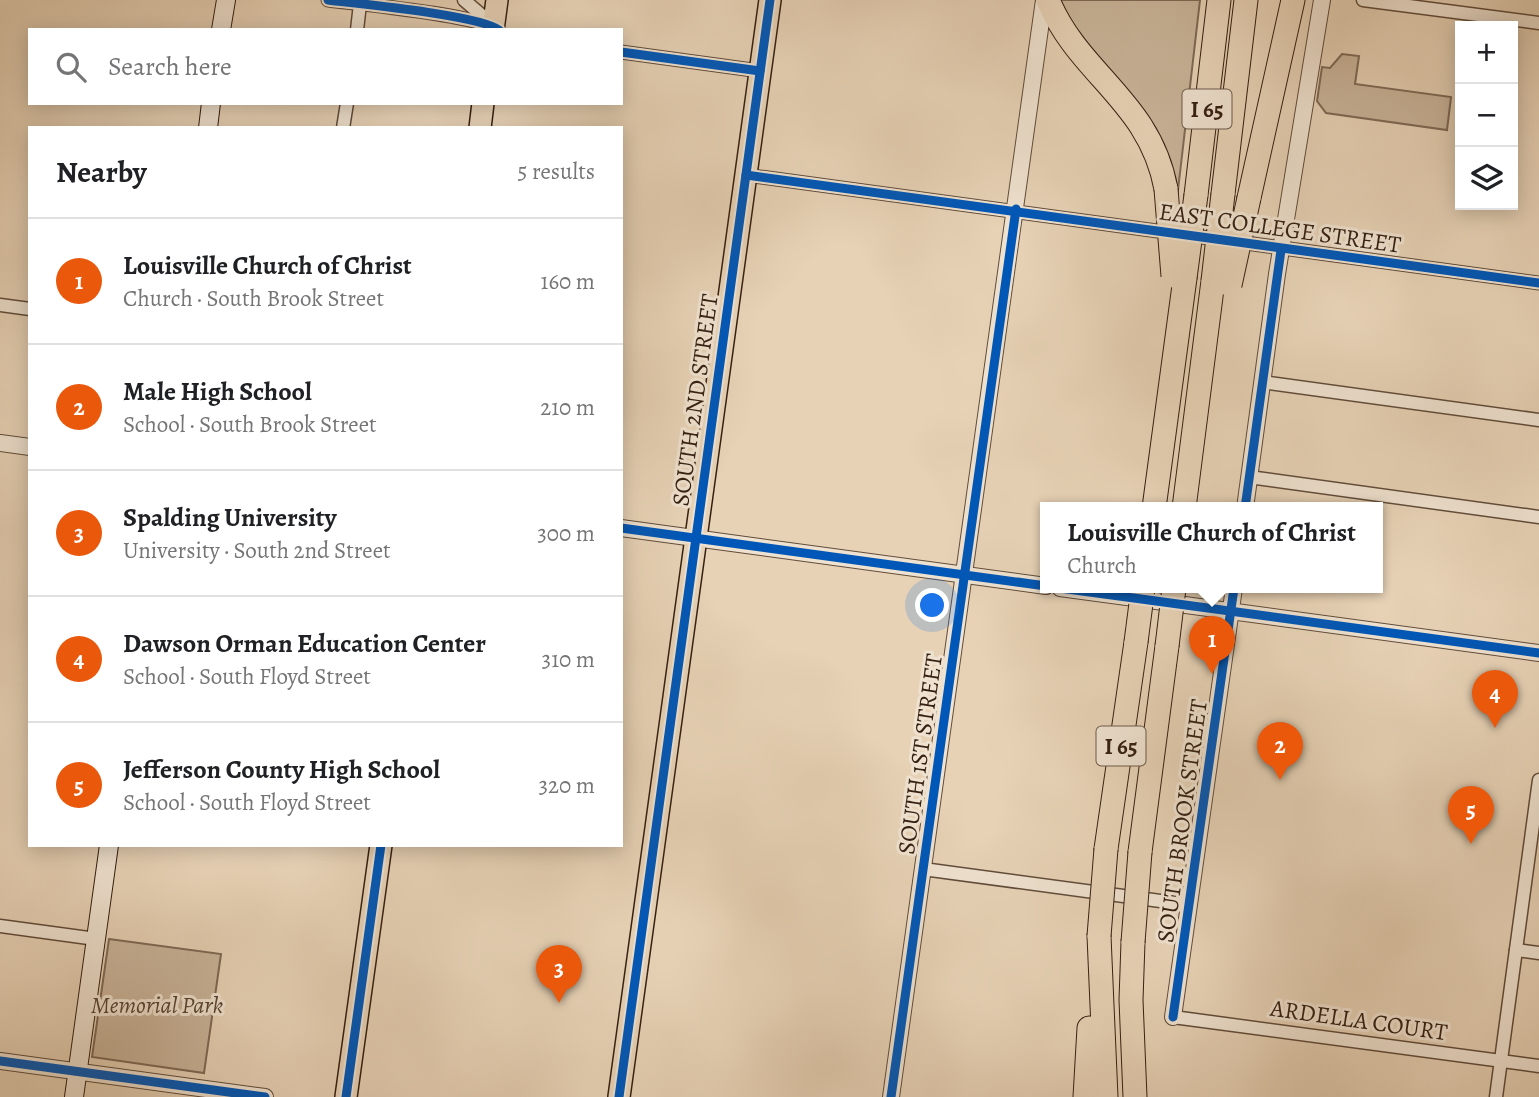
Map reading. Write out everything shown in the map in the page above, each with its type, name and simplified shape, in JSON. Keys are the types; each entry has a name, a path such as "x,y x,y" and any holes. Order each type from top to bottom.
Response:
{"highway":[{"path":"1046,0 1072,44 1141,122 1163,171 1179,277"},
{"name":"I 65","path":"1155,502 1173,371 1179,277 1196,195 1219,0"},
{"name":"I 65","path":"1185,502 1222,283 1223,194 1246,0"},
{"path":"1222,283 1249,198 1293,0"},
{"name":"I 65","path":"1092,1082 1098,946 1106,849 1142,593"},
{"name":"I 65","path":"1135,1097 1132,1070 1133,942 1140,852 1173,593"},
{"path":"1092,1082 1106,1097"}],"main road":[{"path":"221,28 226,0"},
{"path":"495,28 497,0"},
{"name":"SOUTH 2ND STREET","path":"619,1097 770,0"},
{"path":"208,126 211,105"},
{"path":"480,126 483,105"},
{"path":"74,1097 109,847"},
{"path":"346,1097 381,847"}],"street":[{"path":"328,0 495,28"},
{"path":"464,0 495,28"},
{"name":"SOUTH 1ST STREET","path":"891,1097 1046,0"},
{"path":"1246,502 1281,250 1322,0"},
{"path":"1363,0 1539,23"},
{"path":"357,28 360,4"},
{"path":"623,52 760,71"},
{"path":"343,126 347,105"},
{"name":"EAST COLLEGE STREET","path":"746,175 1016,209 1281,250 1539,283"},
{"path":"0,305 28,309"},
{"path":"1262,382 1539,420"},
{"path":"0,443 28,447"},
{"path":"1249,477 1539,517"},
{"path":"623,528 1040,585"},
{"path":"1095,593 1539,653"},
{"name":"SOUTH BROOK STREET","path":"1173,1017 1233,593"},
{"path":"1496,1097 1539,780"},
{"path":"923,869 1190,905"},
{"path":"0,926 96,939"},
{"path":"1516,950 1539,953"},
{"name":"ARDELLA COURT","path":"1173,1017 1539,1066"},
{"path":"0,1061 265,1097"}],"green space":[{"path":"1060,0 1200,0 1175,216 1174,196 1085,52"},
{"path":"1342,54 1359,56 1355,84 1451,97 1447,130 1326,113 1317,101 1322,67 1330,68"},
{"name":"Memorial Park","path":"109,939 221,954 204,1073 92,1057"}],"cycle path":[{"path":"328,0 445,15 494,28"},
{"path":"619,1097 770,0"},
{"path":"623,52 760,71"},
{"path":"746,175 1539,283"},
{"path":"891,1097 1016,209"},
{"path":"1246,502 1281,250"},
{"path":"623,528 1040,585"},
{"path":"1097,593 1539,653"},
{"path":"1173,1017 1233,593"},
{"path":"346,1097 381,847"},
{"path":"0,1061 265,1097"}],"place":[{"name":"Louisville Church of Christ","path":"1212,674"},
{"name":"Dawson Orman Education Center","path":"1495,728"},
{"name":"Male High School","path":"1280,780"},
{"name":"Jefferson County High School","path":"1471,844"},
{"name":"Spalding University","path":"559,1003"}]}
